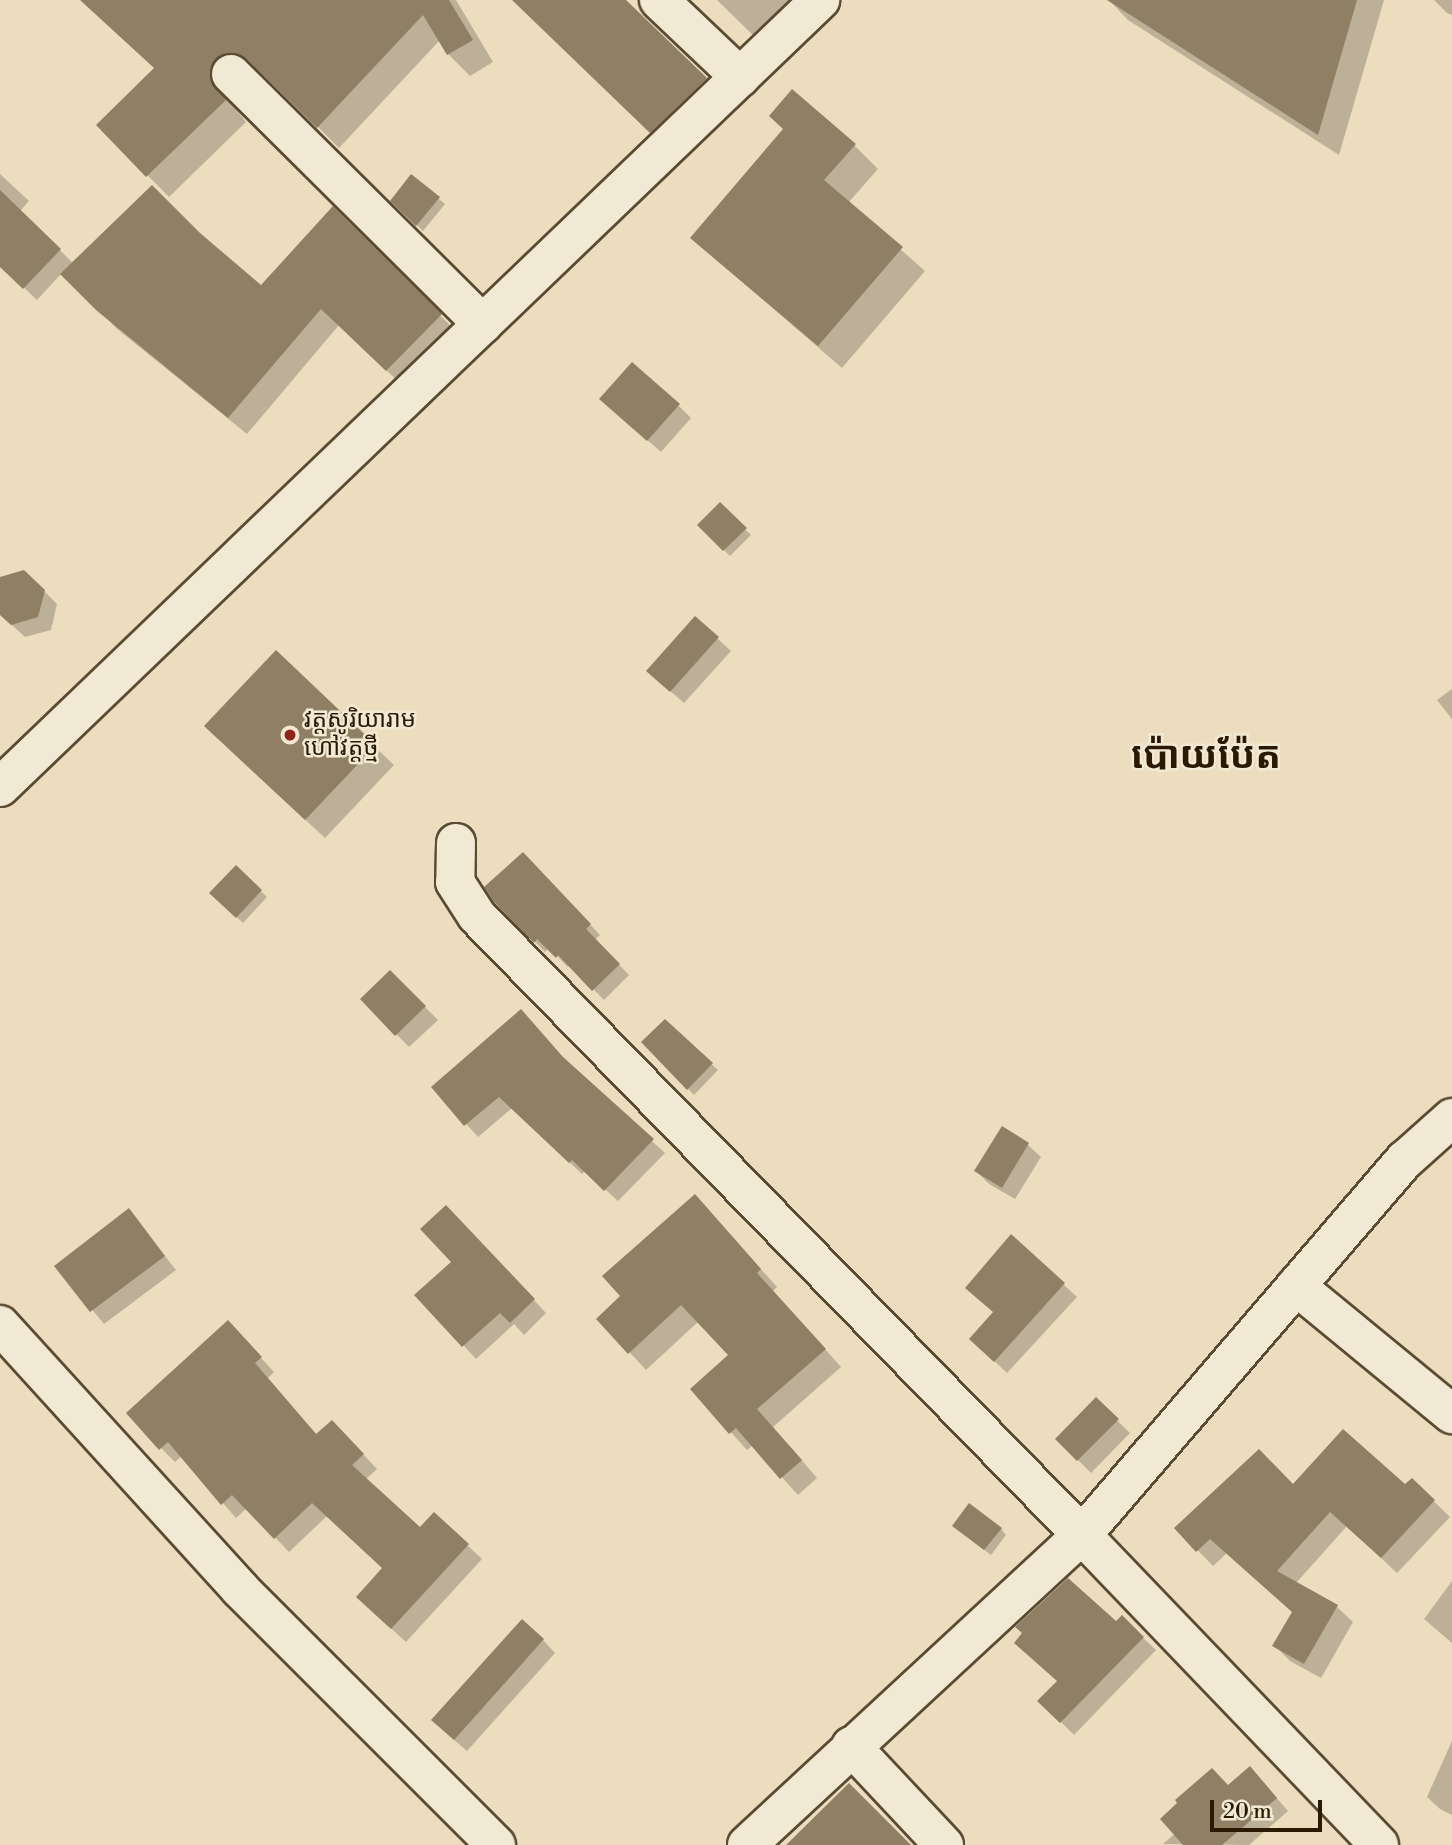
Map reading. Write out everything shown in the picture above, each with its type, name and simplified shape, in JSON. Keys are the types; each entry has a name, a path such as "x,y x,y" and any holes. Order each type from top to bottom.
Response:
{"street":[{"path":"659,0 740,77"},
{"path":"0,787 820,0"},
{"path":"232,74 483,324"},
{"path":"456,843 456,882 477,916 1082,1535 1378,1845"},
{"path":"747,1845 1082,1535 1405,1160 1452,1118"},
{"path":"1296,1286 1452,1414"},
{"path":"0,1325 240,1589 496,1845"},
{"path":"851,1746 944,1845"}],"building":[{"path":"80,0 449,0 473,40 447,55 423,15 317,128 246,58 236,53 225,53 215,59 210,69 210,79 226,100 146,177 96,125 154,68"},
{"path":"512,0 626,0 707,78 650,133"},
{"path":"1107,0 1357,0 1318,135"},
{"path":"792,89 856,144 824,180 903,247 818,346 690,238 783,129 769,116"},
{"path":"411,174 440,197 416,226 390,201"},
{"path":"152,185 200,233 261,285 333,206 442,314 386,371 321,309 228,418 96,310 60,274"},
{"path":"0,190 61,249 23,289 0,267"},
{"path":"632,362 680,404 647,441 599,399"},
{"path":"720,502 747,528 723,551 697,525"},
{"path":"24,570 45,590 38,617 11,625 0,615 0,577"},
{"path":"695,616 719,637 670,692 646,671"},
{"name":"វត្តសូរិយារាម ហៅវត្តថ្មី","path":"276,650 376,745 305,820 204,726"},
{"path":"523,852 591,924 586,929 620,964 592,991 558,955 556,958 537,939 534,943 494,902 484,887"},
{"path":"236,865 262,890 236,918 209,893"},
{"path":"390,970 426,1006 395,1036 360,999"},
{"path":"521,1009 563,1057 654,1139 604,1191 572,1160 569,1163 499,1097 464,1126 431,1087"},
{"path":"665,1019 713,1063 687,1090 641,1042"},
{"path":"1002,1126 1029,1143 1002,1188 974,1171"},
{"path":"695,1194 761,1269 757,1273 826,1349 757,1409 802,1460 780,1479 736,1428 729,1434 690,1389 728,1355 681,1305 628,1354 596,1319 620,1296 602,1276"},
{"path":"446,1205 535,1299 510,1323 500,1313 462,1347 414,1295 451,1262 420,1229"},
{"path":"129,1208 165,1256 90,1312 54,1266"},
{"path":"1011,1234 1065,1283 994,1362 969,1339 993,1312 965,1288"},
{"path":"228,1320 262,1357 255,1363 316,1434 332,1420 364,1454 352,1465 420,1527 434,1512 469,1544 391,1629 356,1597 382,1568 312,1503 274,1539 232,1495 221,1505 168,1442 159,1450 126,1413"},
{"path":"1096,1397 1119,1419 1077,1461 1055,1439"},
{"path":"1343,1429 1405,1484 1412,1478 1435,1500 1381,1558 1330,1512 1277,1571 1338,1605 1304,1664 1272,1646 1292,1612 1210,1539 1196,1552 1174,1528 1259,1449 1293,1484"},
{"path":"969,1503 1002,1528 984,1550 952,1526"},
{"path":"1068,1578 1116,1621 1122,1615 1144,1637 1060,1723 1037,1701 1057,1681 1014,1643 1022,1633 1015,1627"},
{"path":"522,1619 544,1639 454,1740 431,1720"},
{"path":"1250,1766 1277,1798 1222,1845 1183,1845 1160,1819 1177,1803 1175,1800 1212,1768 1228,1785"},
{"path":"849,1783 911,1845 786,1845"}],"place":[{"name":"វត្តសូរិយារាម ហៅវត្តថ្មី","path":"290,735"}],"district":[{"name":"ប៉ោយប៉ែត","path":"1206,757"}]}
